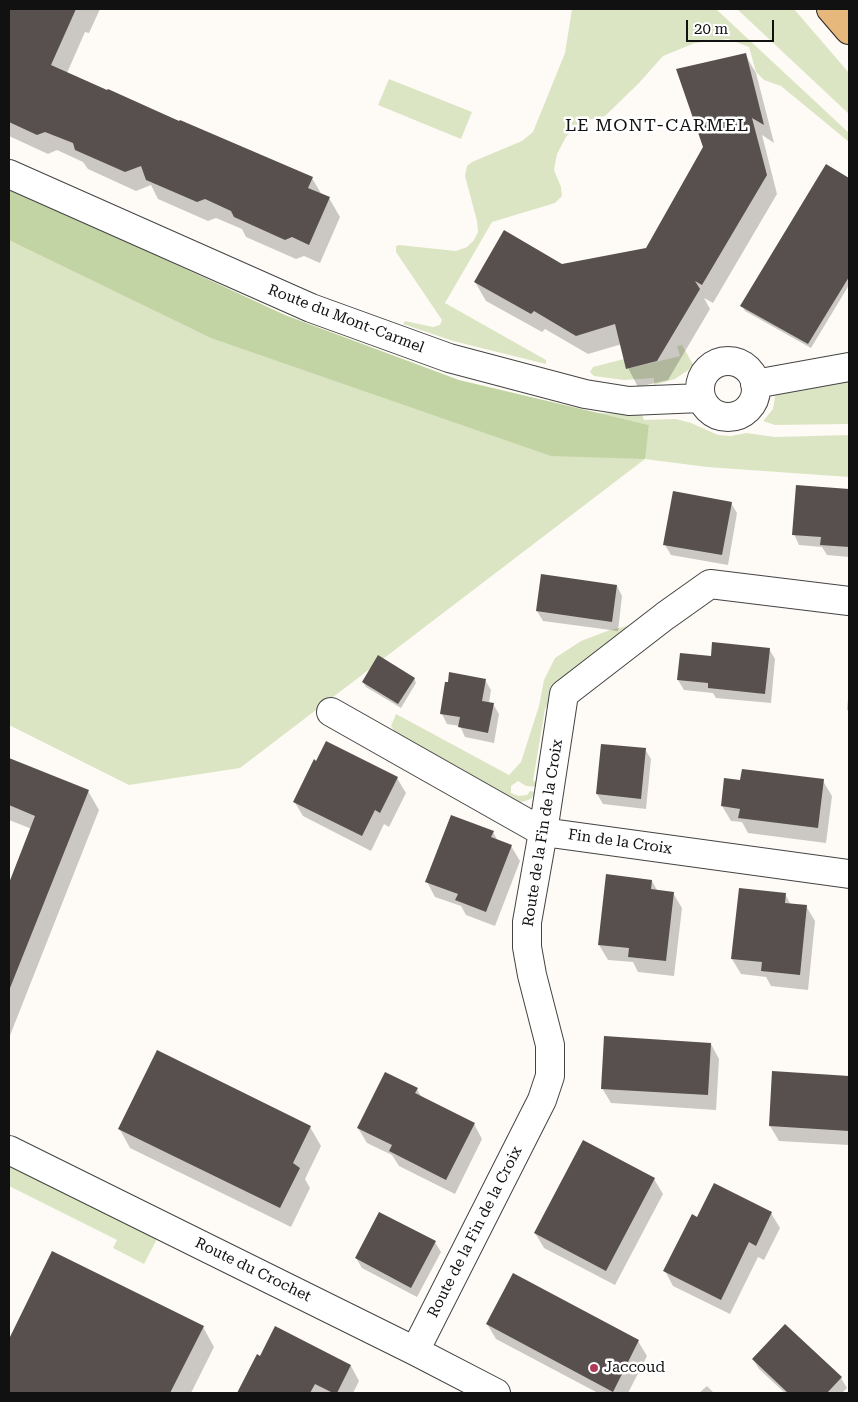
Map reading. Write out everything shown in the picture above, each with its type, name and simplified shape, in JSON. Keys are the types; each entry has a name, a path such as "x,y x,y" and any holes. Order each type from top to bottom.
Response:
{"main road":[{"path":"831,9 849,30"}],"street":[{"name":"Route du Mont-Carmel","path":"9,174 311,308 449,358 585,394 603,397 629,401 701,398"},
{"path":"730,360 747,368 753,375 756,391 751,406 739,415 722,417 713,413 705,406 701,398 699,389 705,371 720,361 730,360"},
{"path":"756,384 849,367"},
{"name":"Route de la Fin de la Croix","path":"415,1351 542,1100 550,1076 550,1045 527,947 527,922 544,832 564,694 665,616 710,584 849,601"},
{"name":"Fin de la Croix","path":"331,712 544,832 849,874"},
{"name":"Route du Crochet","path":"9,1150 496,1393"}],"green space":[{"path":"572,9 716,9 849,133 849,142 781,86 764,80 756,72 749,47 728,39 695,43 663,56 639,83 605,116 580,122 566,137 557,154 554,170 561,187 562,196 555,203 492,222 445,303 546,360 546,364 453,341 403,324 405,321 433,327 440,325 442,320 396,252 396,246 456,251 467,247 474,240 478,232 477,221 465,176 467,166 472,162 522,141 533,132 565,53"},
{"path":"737,9 794,9 849,73 849,114"},
{"path":"389,79 472,112 461,139 378,105"},
{"path":"9,187 285,315 459,380 649,425 645,459 551,456 211,338 9,240"},
{"path":"9,230 644,459 649,425 596,413 642,414 644,420 676,419 691,423 718,435 731,436 746,433 775,437 849,435 849,477 707,467 645,459 240,768 129,785 9,725"},
{"path":"682,345 694,366 675,379 654,385 654,378 624,380 594,376 590,372 593,367 624,359 627,369 680,356 677,346"},
{"path":"849,380 849,424 775,425 763,421 773,409 776,391"},
{"path":"632,625 566,676 545,709 533,781 539,782 538,787 526,786 518,781 511,786 511,793 519,796 527,795 530,791 536,792 531,799 522,802 513,801 396,734 391,726 396,714 509,775 521,762 539,706 544,680 555,658 581,641 610,630"},
{"path":"9,1166 157,1239 144,1264 113,1248 117,1240 9,1186"}],"building":[{"path":"9,9 76,9 51,65 313,177 308,188 330,197 309,245 292,237 285,240 234,217 231,211 205,199 197,202 146,180 141,166 125,172 75,150 73,143 45,132 37,135 9,122"},
{"path":"746,53 764,125 752,118 767,175 702,285 695,281 700,289 657,361 626,369 615,324 576,336 534,311 531,314 474,282 504,230 562,264 646,248 703,147 676,69"},
{"path":"826,164 849,178 849,277 808,344 740,306"},
{"path":"796,485 849,489 849,547 820,545 821,537 792,535"},
{"path":"673,491 732,502 722,555 663,545"},
{"path":"541,574 617,585 612,622 536,611"},
{"path":"712,642 770,648 765,694 708,688 708,683 677,680 680,653 711,656"},
{"path":"378,655 415,678 398,704 362,682"},
{"path":"449,672 486,679 482,701 494,703 488,733 458,727 460,717 440,714 445,682 448,682"},
{"path":"326,741 398,777 380,813 375,810 362,836 293,802 314,759 316,761"},
{"path":"601,744 646,748 641,799 596,794"},
{"path":"9,758 89,790 10,988 9,883 35,816 9,805"},
{"path":"742,769 824,779 818,828 738,818 740,809 721,806 724,778 740,780"},
{"path":"451,815 494,831 491,837 512,845 486,912 455,900 458,894 425,882"},
{"path":"606,874 652,880 651,889 674,892 666,961 628,957 629,948 598,945"},
{"path":"739,888 786,893 785,903 807,905 800,975 761,971 762,962 731,959"},
{"path":"604,1036 711,1043 708,1095 601,1089"},
{"path":"157,1050 311,1126 293,1163 300,1168 280,1208 118,1129"},
{"path":"772,1071 849,1076 849,1131 769,1126"},
{"path":"385,1072 418,1088 415,1093 475,1123 446,1180 389,1151 392,1145 357,1128"},
{"path":"583,1140 655,1178 606,1271 534,1233"},
{"path":"714,1183 772,1212 756,1246 749,1242 721,1300 663,1271 692,1214 697,1217"},
{"path":"379,1212 436,1241 411,1288 355,1258"},
{"path":"52,1251 204,1326 170,1393 9,1393 9,1339"},
{"path":"513,1273 639,1340 613,1392 486,1324"},
{"path":"785,1324 842,1377 827,1393 788,1393 752,1359"},
{"path":"275,1326 351,1365 337,1393 333,1393 315,1384 310,1393 237,1393 257,1354 260,1356"}],"place":[{"name":"Jaccoud","path":"594,1368"}],"district":[{"name":"LE MONT-CARMEL","path":"657,126"}]}
